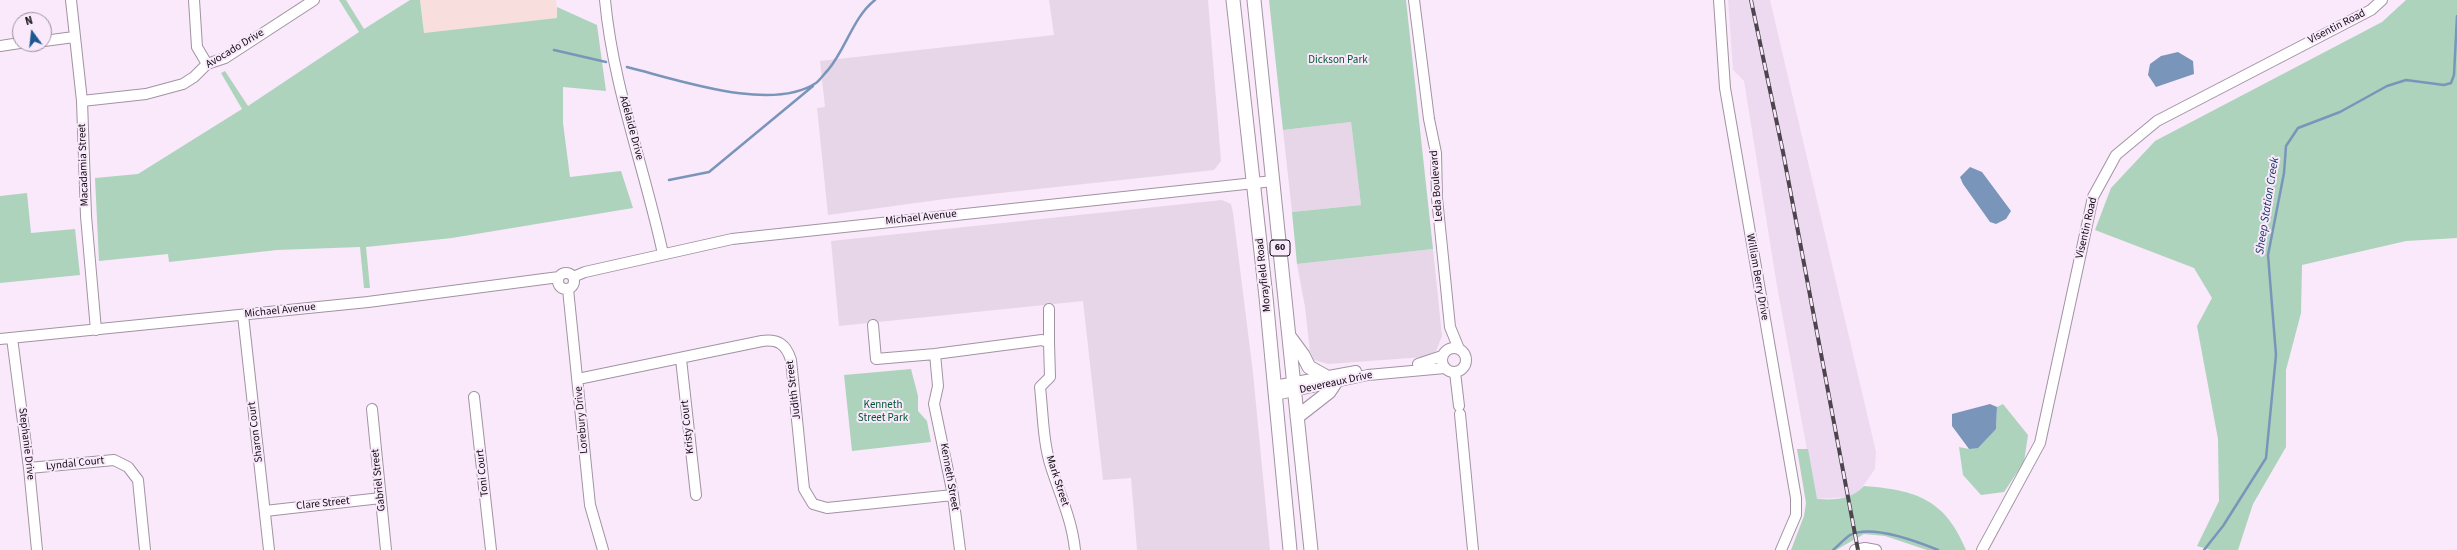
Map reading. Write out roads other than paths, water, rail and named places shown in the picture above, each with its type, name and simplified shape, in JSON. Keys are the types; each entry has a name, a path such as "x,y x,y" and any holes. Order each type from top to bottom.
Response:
{"main road":[{"name":"Morayfield Road","path":"1234,0 1254,183 1290,550"},
{"name":"Morayfield Road","path":"1254,0 1311,550"},
{"path":"1289,336 1303,355 1309,368 1330,379 1329,392 1297,417"}],"street":[{"name":"Macadamia Street","path":"70,0 82,101 86,216 96,330"},
{"path":"194,0 197,47 207,64"},
{"name":"Avocado Drive","path":"82,101 146,94 183,84 207,64 225,58 314,0"},
{"name":"Adelaide Drive","path":"605,0 610,43 618,81 649,192 663,254"},
{"name":"Leda Boulevard","path":"1414,0 1418,22 1429,119 1436,153 1437,198 1450,326 1459,349"},
{"name":"Leda Boulevard","path":"1418,22 1420,0"},
{"name":"William Berry Drive","path":"1718,0 1726,94 1796,498 1796,515 1781,550"},
{"name":"Visentin Road","path":"1982,550 2040,443 2093,197 2116,154 2157,121 2371,10 2382,0"},
{"path":"52,40 74,37"},
{"path":"0,46 12,45"},
{"name":"Michael Avenue","path":"573,277 585,272 732,239 1273,182"},
{"path":"566,273 573,277 574,283 568,289 559,285 559,277 566,273"},
{"name":"Michael Avenue","path":"0,339 473,290 559,277"},
{"name":"Lorebury Drive","path":"568,289 590,505 603,550"},
{"path":"873,325 876,359 935,354 1042,340 1049,343 1050,309"},
{"name":"Sharon Court","path":"243,315 269,550"},
{"name":"Leda Boulevard","path":"1445,353 1450,326"},
{"name":"Stephanie Drive","path":"12,338 29,468 37,550"},
{"name":"Judith Street","path":"578,380 770,340 778,341 785,346 791,360 804,489 813,504 827,508 954,495"},
{"name":"Mark Street","path":"1049,343 1050,377 1040,387 1046,447 1073,531 1075,550"},
{"path":"1450,370 1462,369 1466,362 1464,355 1459,349 1445,353 1442,363 1450,370 1459,410 1473,550"},
{"name":"Devereaux Drive","path":"1274,391 1330,379 1425,363 1445,353"},
{"name":"Kenneth Street","path":"935,354 938,386 934,404 954,495 960,550"},
{"name":"Kristy Court","path":"681,359 696,495"},
{"name":"Devereaux Drive","path":"1330,379 1450,370"},
{"name":"Toni Court","path":"474,397 491,550"},
{"name":"Gabriel Street","path":"372,409 386,550"},
{"name":"Lyndal Court","path":"29,468 114,460 128,467 138,480 145,550"},
{"name":"Clare Street","path":"265,511 381,498"},
{"path":"1855,550 1865,548 1876,550"}],"water":[{"path":"2178,52 2193,61 2194,74 2156,87 2148,75 2150,64 2161,56"},
{"path":"1970,167 1982,172 2011,211 2006,219 1996,224 1990,222 1963,184 1960,177"},
{"path":"1990,404 1997,407 1996,429 1978,448 1969,449 1952,426 1952,414"}],"waterway":[{"path":"627,67 723,91 774,95 797,91 816,83 828,70 840,53 861,15 875,0"},
{"name":"Sheep Station Creek","path":"2204,550 2223,526 2266,458 2276,355 2268,255 2284,173 2286,146 2298,128 2340,112 2387,86 2406,80 2444,85 2451,83 2454,75 2457,16"},
{"path":"554,50 606,62"},
{"path":"669,180 709,172 813,86"},
{"name":"Sheep Station Creek","path":"1833,550 1850,535 1870,531 1906,538 1938,550"}],"railway":[{"path":"1751,0 1783,152 1858,550"}],"park label":[{"name":"Dickson Park","path":"1338,61"},
{"name":"Kenneth Street Park","path":"883,412"}]}
